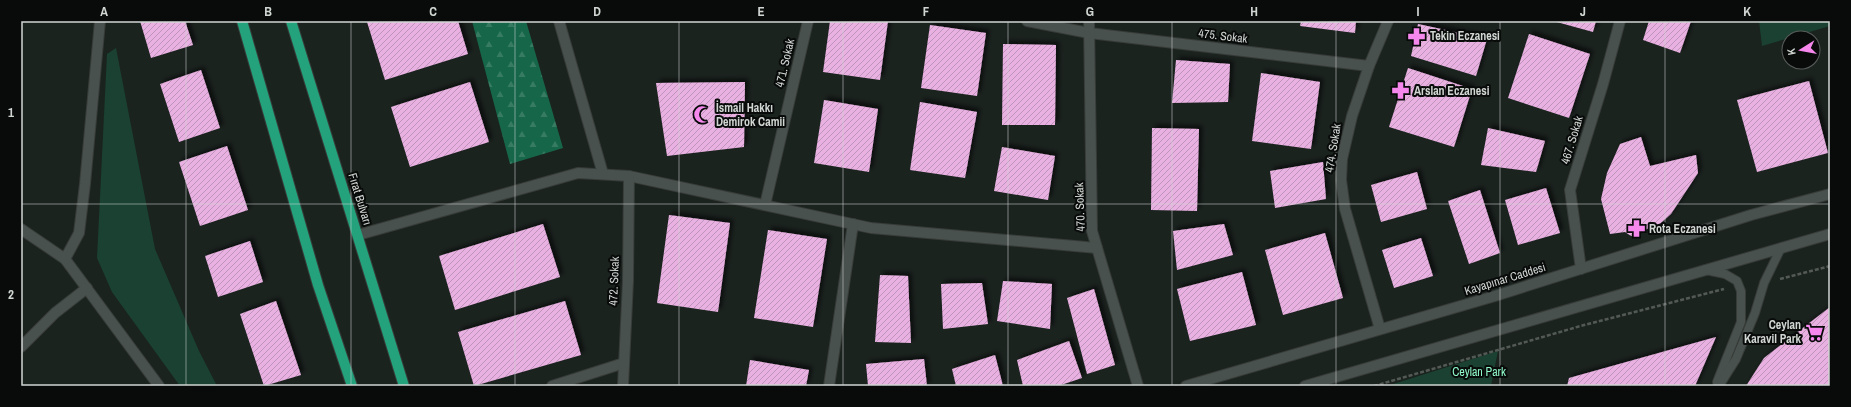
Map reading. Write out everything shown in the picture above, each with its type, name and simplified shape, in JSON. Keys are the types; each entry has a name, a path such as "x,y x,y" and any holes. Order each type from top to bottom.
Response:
{"main road":[{"path":"242,21 318,285 352,386"},
{"name":"Fırat Bulvarı","path":"291,21 404,386"}],"street":[{"path":"65,259 79,233 100,21"},
{"path":"559,21 603,174"},
{"name":"471. Sokak","path":"765,205 808,21"},
{"name":"475. Sokak","path":"1027,21 1090,34 1369,66"},
{"name":"470. Sokak","path":"1089,21 1092,231 1138,386"},
{"name":"474. Sokak","path":"1380,329 1345,209 1342,180 1342,158 1352,116 1369,66 1388,21"},
{"name":"467. Sokak","path":"1581,269 1570,190 1603,84 1620,21"},
{"path":"358,235 578,173 629,176 871,228 1097,248"},
{"name":"472. Sokak","path":"623,386 628,281 629,176"},
{"name":"Kayapınar Caddesi","path":"1186,386 1581,269 1751,215 1830,194"},
{"path":"829,386 853,224"},
{"path":"21,229 65,259 159,386"},
{"path":"1305,386 1830,234"},
{"path":"21,347 55,313 86,288"},
{"path":"552,386 624,363"}],"lane":[{"path":"1719,386 1736,359 1755,313 1764,283 1781,248"},
{"path":"1706,270 1725,274 1737,281 1741,291 1741,322 1716,386"}],"path":[{"path":"1764,283 1830,266"},
{"path":"1374,386 1584,325 1738,285"}],"green space":[{"path":"472,21 526,21 563,148 510,164"},
{"path":"1759,21 1830,21 1830,26 1816,30 1781,30 1781,40 1762,46"},
{"path":"116,48 155,249 199,351 217,386 180,386 112,292 97,258 107,54"},
{"name":"Ceylan Park","path":"1498,351 1491,386 1387,386"}],"building":[{"path":"140,21 185,21 193,45 151,58"},
{"path":"458,21 468,54 385,80 367,22"},
{"path":"830,21 888,21 880,80 823,72"},
{"path":"1301,21 1356,21 1355,33 1300,26"},
{"path":"1553,21 1596,21 1593,32"},
{"path":"1649,21 1691,21 1680,53 1643,40"},
{"path":"1418,24 1487,39 1476,76 1411,56"},
{"path":"930,25 986,33 977,96 921,88"},
{"path":"1529,34 1590,54 1569,118 1508,98"},
{"path":"1003,44 1056,45 1055,125 1002,125"},
{"path":"1176,60 1230,64 1228,102 1172,103"},
{"path":"1408,68 1472,89 1454,147 1389,127"},
{"path":"201,70 220,128 179,142 160,84"},
{"path":"1261,73 1320,82 1311,149 1252,141"},
{"path":"1809,81 1828,153 1757,172 1737,100"},
{"path":"470,82 489,142 410,167 391,107"},
{"name":"İsmail Hakkı Demirok Camii","path":"745,82 744,147 667,156 656,83"},
{"path":"824,100 878,109 869,172 814,163"},
{"path":"920,102 977,112 965,178 910,170"},
{"path":"1152,128 1199,129 1197,211 1151,210"},
{"path":"1488,128 1545,141 1536,172 1481,165"},
{"path":"1641,137 1650,166 1696,155 1698,173 1671,214 1661,223 1631,236 1625,232 1610,234 1601,199 1607,173 1620,144"},
{"path":"227,146 248,210 200,226 179,162"},
{"path":"1002,147 1055,156 1048,200 994,191"},
{"path":"1323,162 1326,199 1275,208 1270,171"},
{"path":"1417,172 1427,209 1381,222 1371,185"},
{"path":"1546,188 1560,233 1518,245 1505,200"},
{"path":"1480,190 1500,253 1469,264 1448,201"},
{"path":"669,215 730,223 718,312 657,303"},
{"path":"543,224 560,277 455,310 439,256"},
{"path":"1224,224 1233,255 1177,270 1173,231"},
{"path":"768,230 827,239 813,327 754,318"},
{"path":"1325,233 1343,298 1283,315 1265,250"},
{"path":"1421,238 1433,276 1394,288 1382,250"},
{"path":"250,241 263,282 218,297 205,256"},
{"path":"1242,272 1256,325 1190,341 1177,289"},
{"path":"880,275 908,276 911,343 875,342"},
{"path":"1003,281 1052,284 1050,329 997,321"},
{"path":"982,283 988,324 943,329 941,284"},
{"path":"1094,289 1115,365 1087,374 1067,298"},
{"path":"276,301 301,375 264,386 240,314"},
{"path":"565,301 581,355 474,386 458,332"},
{"name":"Ceylan Karavil Park","path":"1830,307 1830,386 1746,386 1764,358"},
{"path":"1716,337 1695,386 1567,386 1569,378"},
{"path":"1069,341 1082,378 1058,386 1023,386 1017,360"},
{"path":"995,355 1003,386 956,386 952,369"},
{"path":"924,359 927,386 868,386 866,364"},
{"path":"750,360 809,370 806,386 746,386"}],"place":[{"name":"Tekin Eczanesi","path":"1417,36"},
{"name":"Arslan Eczanesi","path":"1401,91"},
{"name":"İsmail Hakkı Demirok Camii","path":"703,115"},
{"name":"Rota Eczanesi","path":"1636,229"},
{"name":"Ceylan Karavil Park","path":"1814,332"}]}
